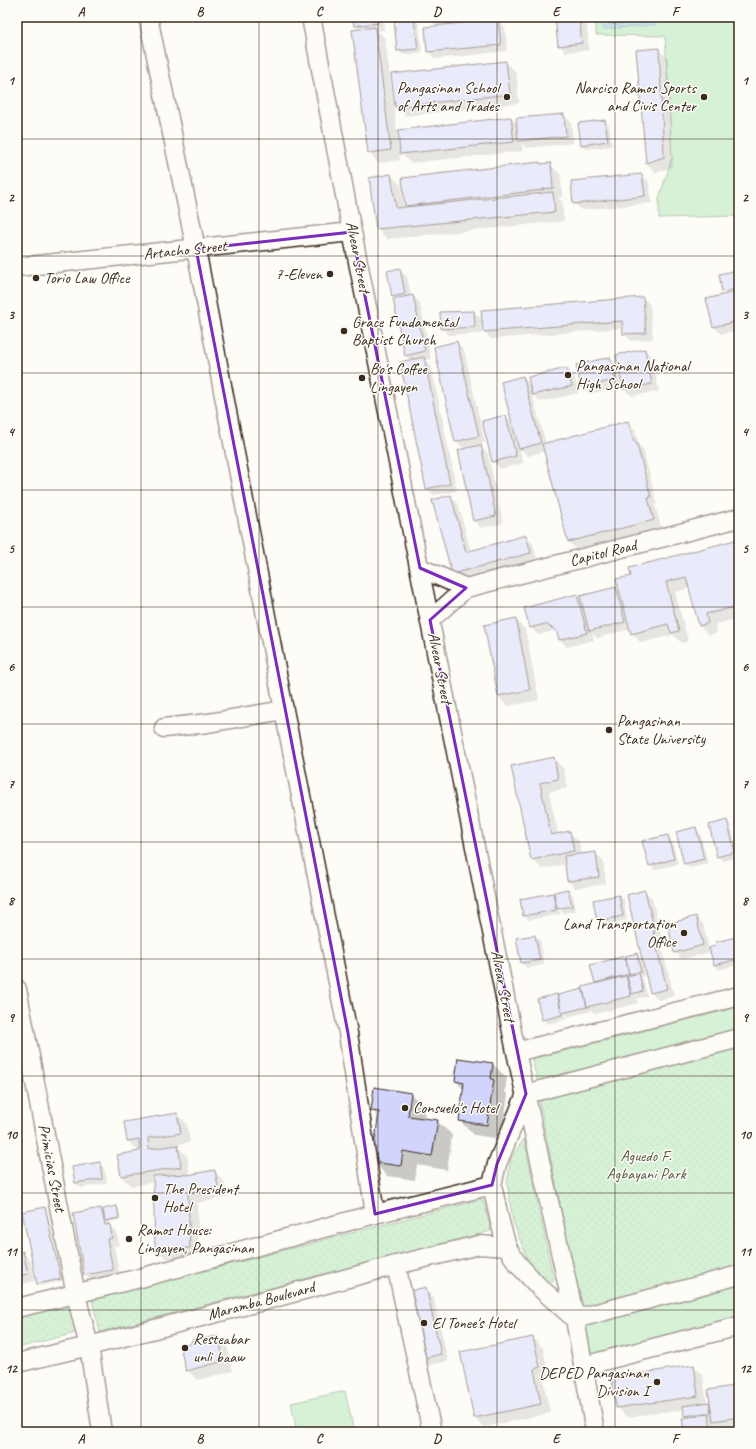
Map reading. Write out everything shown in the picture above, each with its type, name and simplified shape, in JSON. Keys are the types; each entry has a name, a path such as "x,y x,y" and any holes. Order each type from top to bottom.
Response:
{"street":[{"path":"148,17 196,249 284,710 348,1033 375,1214"},
{"name":"Alvear Street","path":"312,17 352,232 516,1052 575,1319 595,1432"},
{"name":"Artacho Street","path":"17,268 352,232"},
{"name":"Capitol Road","path":"430,620 466,588 739,518"},
{"path":"420,568 466,588"},
{"path":"164,728 208,723 284,710"},
{"name":"Primicias Street","path":"17,989 76,1294 89,1346 102,1432"},
{"path":"516,1052 739,996"},
{"path":"739,1038 526,1094 497,1164 492,1185 507,1247 517,1263 538,1286 575,1319 739,1274"},
{"path":"17,1308 76,1294 375,1214 492,1185"},
{"name":"Maramba Boulevard","path":"17,1363 89,1346 396,1265 479,1245 507,1247"},
{"path":"396,1265 432,1432"},
{"path":"583,1366 739,1326"}],"highlighted area":[{"path":"352,232 420,568 466,588 430,620 526,1094 497,1164 492,1185 375,1214 348,1033 196,249"}],"green space":[{"name":"Narciso Ramos Sports and Civis Center","path":"596,17 739,17 739,216 659,218 659,198 672,158 665,36 596,35"},
{"path":"739,1007 739,1034 538,1084 532,1059"},
{"name":"Aguedo F. Agbayani Park","path":"739,1045 739,1269 585,1309 579,1298 539,1100"},
{"path":"524,1139 554,1281 543,1281 530,1265 513,1222 507,1183 511,1158"},
{"path":"483,1199 491,1231 100,1332 92,1300"},
{"path":"739,1283 739,1316 591,1355 583,1322"},
{"path":"71,1300 79,1332 17,1348 17,1314"},
{"path":"345,1391 354,1432 297,1432 291,1403"}],"water":[{"path":"603,17 655,17 655,25 604,29"}],"building":[{"path":"353,17 377,17 378,23 354,26"},
{"path":"429,17 482,17 429,20"},
{"path":"555,17 579,17 582,43 558,46"},
{"path":"414,18 418,49 397,51 394,20"},
{"path":"498,19 501,45 427,52 425,27"},
{"path":"375,27 391,150 368,153 352,30"},
{"path":"659,48 664,157 646,163 636,50"},
{"path":"506,61 510,94 395,107 391,74"},
{"path":"564,114 566,136 518,141 516,118"},
{"path":"511,117 514,142 400,154 398,130"},
{"path":"605,120 608,141 581,145 578,123"},
{"path":"540,162 540,164 551,163 553,188 405,206 402,178"},
{"path":"391,174 396,208 553,192 555,212 376,229 369,178"},
{"path":"642,174 645,196 573,204 571,181"},
{"path":"400,268 405,294 392,297 387,271"},
{"path":"739,270 739,289 722,292 719,274"},
{"path":"739,291 739,321 713,327 706,299"},
{"path":"413,295 425,351 405,356 393,299"},
{"path":"643,297 646,333 623,334 622,321 483,332 481,310"},
{"path":"474,311 475,327 441,329 440,312"},
{"path":"457,341 479,436 455,442 434,347"},
{"path":"645,349 652,384 623,389 616,355"},
{"path":"424,357 450,484 426,489 400,362"},
{"path":"610,357 615,380 581,387 576,365"},
{"path":"567,368 572,386 532,395 528,377"},
{"path":"523,376 541,443 519,449 501,382"},
{"path":"506,415 516,456 492,462 482,421"},
{"path":"628,421 634,442 636,441 651,497 648,498 654,520 568,542 542,444"},
{"path":"481,445 496,516 473,521 458,450"},
{"path":"451,495 466,552 526,535 531,553 452,574 432,500"},
{"path":"739,539 739,606 706,614 708,623 699,626 686,577 666,582 679,631 671,633 668,624 631,634 616,579 631,576 629,568"},
{"path":"616,587 625,622 589,631 580,596"},
{"path":"577,594 587,633 559,640 556,630 545,624 530,628 524,608"},
{"path":"516,618 530,690 498,696 484,625"},
{"path":"554,757 558,779 540,783 551,835 570,831 574,851 531,860 511,766"},
{"path":"727,820 735,852 717,857 709,825"},
{"path":"696,827 704,859 684,864 676,832"},
{"path":"668,835 674,859 649,866 642,841"},
{"path":"596,852 599,877 567,881 564,856"},
{"path":"568,889 572,906 557,909 554,892"},
{"path":"645,890 655,932 653,932 667,989 650,993 627,895"},
{"path":"553,893 556,910 523,916 520,899"},
{"path":"619,895 623,916 597,921 593,900"},
{"name":"Land Transportation Office","path":"696,916 703,945 674,953 668,924"},
{"path":"535,935 540,960 521,963 516,938"},
{"path":"739,936 739,959 714,965 709,948 715,946 716,942"},
{"path":"637,953 641,972 629,974 625,956"},
{"path":"625,956 629,974 595,983 590,965"},
{"path":"639,973 643,991 632,994 627,976"},
{"path":"626,976 631,996 587,1007 582,987"},
{"path":"583,989 587,1007 562,1013 558,995"},
{"path":"557,994 562,1015 542,1020 537,999"},
{"path":"458,1058 493,1063 491,1079 494,1080 487,1125 459,1121 464,1083 455,1081"},
{"path":"374,1087 411,1093 408,1116 438,1120 432,1156 403,1151 401,1166 372,1162 379,1112 371,1111"},
{"path":"177,1113 181,1133 148,1138 149,1149 178,1145 181,1167 121,1176 117,1155 140,1151 139,1139 127,1141 124,1122"},
{"path":"100,1162 102,1179 75,1183 72,1167"},
{"path":"215,1170 218,1187 188,1193 190,1248 155,1249 153,1176 187,1175"},
{"path":"117,1206 119,1218 105,1221 103,1209"},
{"path":"45,1207 61,1279 37,1284 22,1212"},
{"path":"101,1208 105,1225 110,1224 112,1238 107,1239 113,1270 84,1275 73,1213"},
{"path":"23,1251 28,1274 17,1276 17,1253"},
{"name":"El Tonee's Hotel","path":"426,1287 441,1354 421,1359 406,1292"},
{"path":"218,1336 224,1361 186,1371 180,1346 190,1344 193,1339"},
{"path":"533,1337 540,1367 534,1369 541,1404 474,1418 460,1352"},
{"path":"694,1365 698,1396 616,1408 612,1378"},
{"path":"739,1385 739,1417 713,1421 708,1390"},
{"path":"709,1402 711,1412 684,1416 683,1406"},
{"path":"709,1414 711,1432 684,1432 682,1418"},
{"path":"739,1426 739,1432 735,1432 734,1427"},
{"path":"658,1429 658,1432 638,1432 638,1430"}],"place":[{"name":"Pangasinan School of Arts and Trades","path":"507,97"},
{"name":"Narciso Ramos Sports and Civis Center","path":"704,97"},
{"name":"7-Eleven","path":"330,274"},
{"name":"Torio Law Office","path":"36,278"},
{"name":"Grace Fundamental Baptist Church","path":"344,331"},
{"name":"Pangasinan National High School","path":"568,375"},
{"name":"Bo's Coffee Lingayen","path":"362,378"},
{"name":"Pangasinan State University","path":"609,730"},
{"name":"Land Transportation Office","path":"684,933"},
{"name":"Consuelo's Hotel","path":"405,1108"},
{"name":"The President Hotel","path":"155,1198"},
{"name":"Ramos House: Lingayen, Pangasinan","path":"129,1239"},
{"name":"El Tonee's Hotel","path":"424,1323"},
{"name":"Resteabar unli baaw","path":"185,1348"},
{"name":"DEPED Pangasinan Division I","path":"657,1382"}]}
